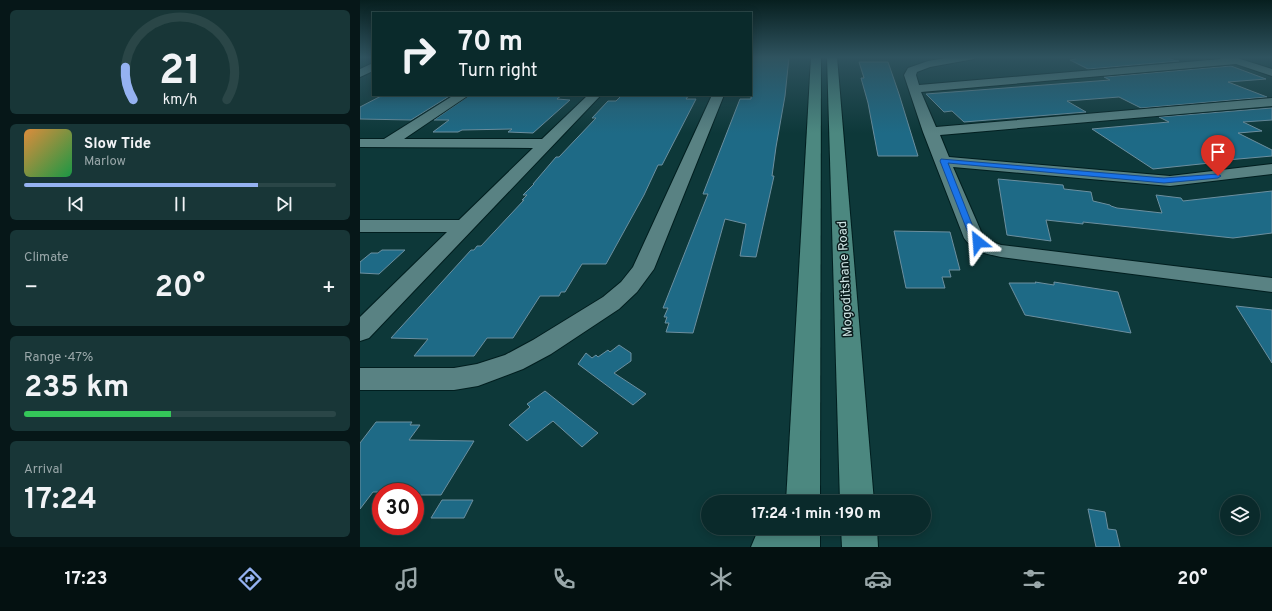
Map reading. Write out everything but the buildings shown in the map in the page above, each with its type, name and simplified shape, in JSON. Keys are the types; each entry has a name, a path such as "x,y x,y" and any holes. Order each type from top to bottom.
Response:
{"main road":[{"path":"800,494 815,83"},
{"name":"Mogoditshane Road","path":"833,83 857,495"},
{"path":"769,547 776,535"},
{"path":"802,535 802,547"},
{"path":"859,535 860,547"}],"street":[{"path":"912,83 930,132 944,161 974,238 978,242 991,249 1272,285"},
{"path":"914,89 992,83"},
{"path":"387,144 461,96"},
{"path":"360,332 594,96"},
{"path":"360,380 454,379 478,374 514,362 542,347 611,303 629,287 643,270 718,96"},
{"path":"930,132 1272,102"},
{"path":"360,143 546,144"},
{"path":"944,161 1170,181 1272,169"},
{"path":"360,226 465,226"}],"route":[{"path":"978,242 974,238 944,161 1164,181 1218,176"}]}
